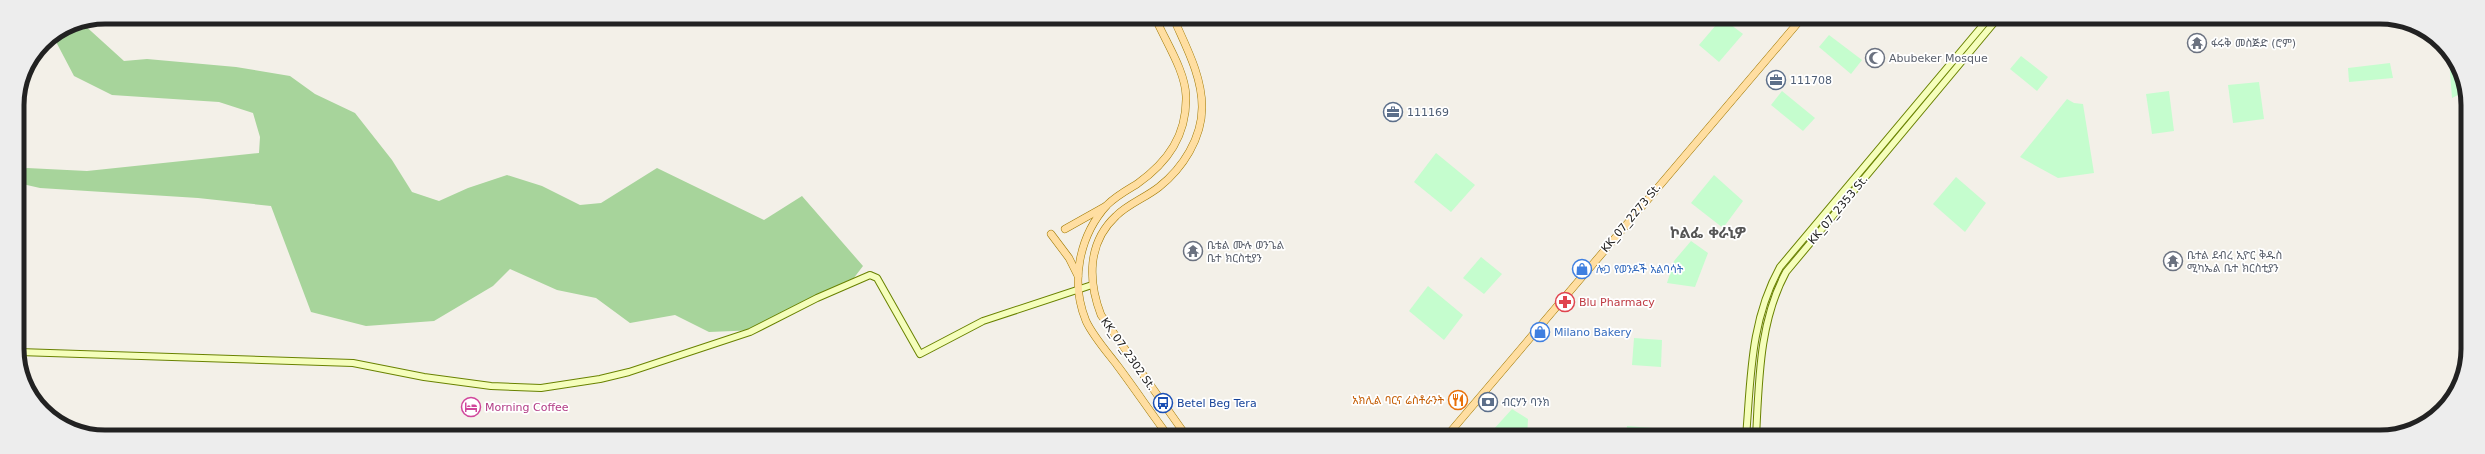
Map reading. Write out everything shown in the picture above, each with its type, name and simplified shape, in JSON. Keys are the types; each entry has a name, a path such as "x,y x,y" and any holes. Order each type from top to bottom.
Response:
{"main road":[{"name":"KK_07_2302 St.","path":"1158,24 1178,70 1186,94 1181,132 1167,158 1154,172 1108,205 1087,237 1080,260 1078,290 1087,322 1164,430"},
{"name":"KK_07_2302 St.","path":"1176,24 1196,73 1200,90 1200,120 1193,145 1186,158 1159,188 1116,217 1106,229 1093,257 1092,285 1100,315 1182,430"},
{"name":"KK_07_2273 St.","path":"1447,430 1792,24"},
{"name":"KK_07_2273 St.","path":"1452,430 1797,24"},
{"path":"1065,229 1108,205"},
{"path":"1051,234 1069,258 1078,276"}],"street":[{"name":"KK_07_2353 St.","path":"1747,430 1756,327 1769,289 1780,268 1984,24"},
{"name":"KK_07_2353 St.","path":"1757,430 1764,336 1769,310 1786,272 1993,24"},
{"path":"24,352 353,363 424,377 491,386 541,388 600,379 629,372 750,332 817,298 870,275 877,278 920,354 983,321 1092,285"}],"green space":[{"path":"1717,24 1730,24 1743,34 1719,62 1699,45"},
{"path":"86,27 124,61 147,59 236,67 290,76 315,94 355,113 392,160 412,192 439,201 468,188 507,175 542,186 580,205 601,203 657,168 764,220 802,196 863,266 847,287 758,330 709,332 675,315 630,323 596,298 557,290 510,269 493,286 434,321 366,326 311,312 271,206 198,198 40,188 24,184 24,170 27,168 87,171 259,153 260,137 253,113 219,102 112,95 74,76 56,41 74,30"},
{"path":"1829,35 1862,60 1851,74 1819,47"},
{"path":"2021,56 2048,77 2037,91 2010,69"},
{"path":"2390,63 2393,78 2349,82 2348,68"},
{"path":"2449,64 2457,79 2460,94 2452,98"},
{"path":"2259,82 2264,119 2233,123 2228,85"},
{"path":"1782,91 1815,118 1803,131 1771,105"},
{"path":"2169,91 2174,131 2152,134 2146,94"},
{"path":"2067,99 2074,103 2083,104 2094,173 2058,178 2020,157"},
{"path":"1436,153 1475,185 1451,212 1414,182"},
{"path":"1714,175 1743,201 1723,228 1691,203"},
{"path":"1956,177 1986,203 1965,232 1933,204"},
{"path":"1691,241 1708,253 1695,287 1667,283 1674,261"},
{"path":"1481,257 1502,274 1484,294 1463,278"},
{"path":"1428,286 1463,315 1444,340 1409,311"},
{"path":"1634,338 1662,340 1661,367 1632,365"},
{"path":"1512,409 1528,419 1527,430 1493,430"},
{"path":"1627,426 1678,430 1627,430"}],"place":[{"name":"ፋሩቅ መስጅድ (ሮም)","path":"2197,43"},
{"name":"Abubeker Mosque","path":"1875,58"},
{"name":"111708","path":"1776,80"},
{"name":"111169","path":"1393,112"},
{"name":"ቤቴል ሙሉ ወንጌል ቤተ ክርስቲያን","path":"1193,251"},
{"name":"ቤተል ደብረ ኢዮር ቅዱስ ሚካኤል ቤተ ክርስቲያን","path":"2173,261"},
{"name":"ሎጋ የወንዶች አልባሳት","path":"1582,269"},
{"name":"Blu Pharmacy","path":"1565,302"},
{"name":"Milano Bakery","path":"1540,332"},
{"name":"አክሊል ባርና ሬስቶራንት","path":"1458,400"},
{"name":"ብርሃን ባንክ","path":"1488,402"},
{"name":"Betel Beg Tera","path":"1163,403"},
{"name":"Morning Coffee","path":"471,407"}],"district":[{"name":"ኮልፌ ቀራኒዎ","path":"1708,233"}]}
